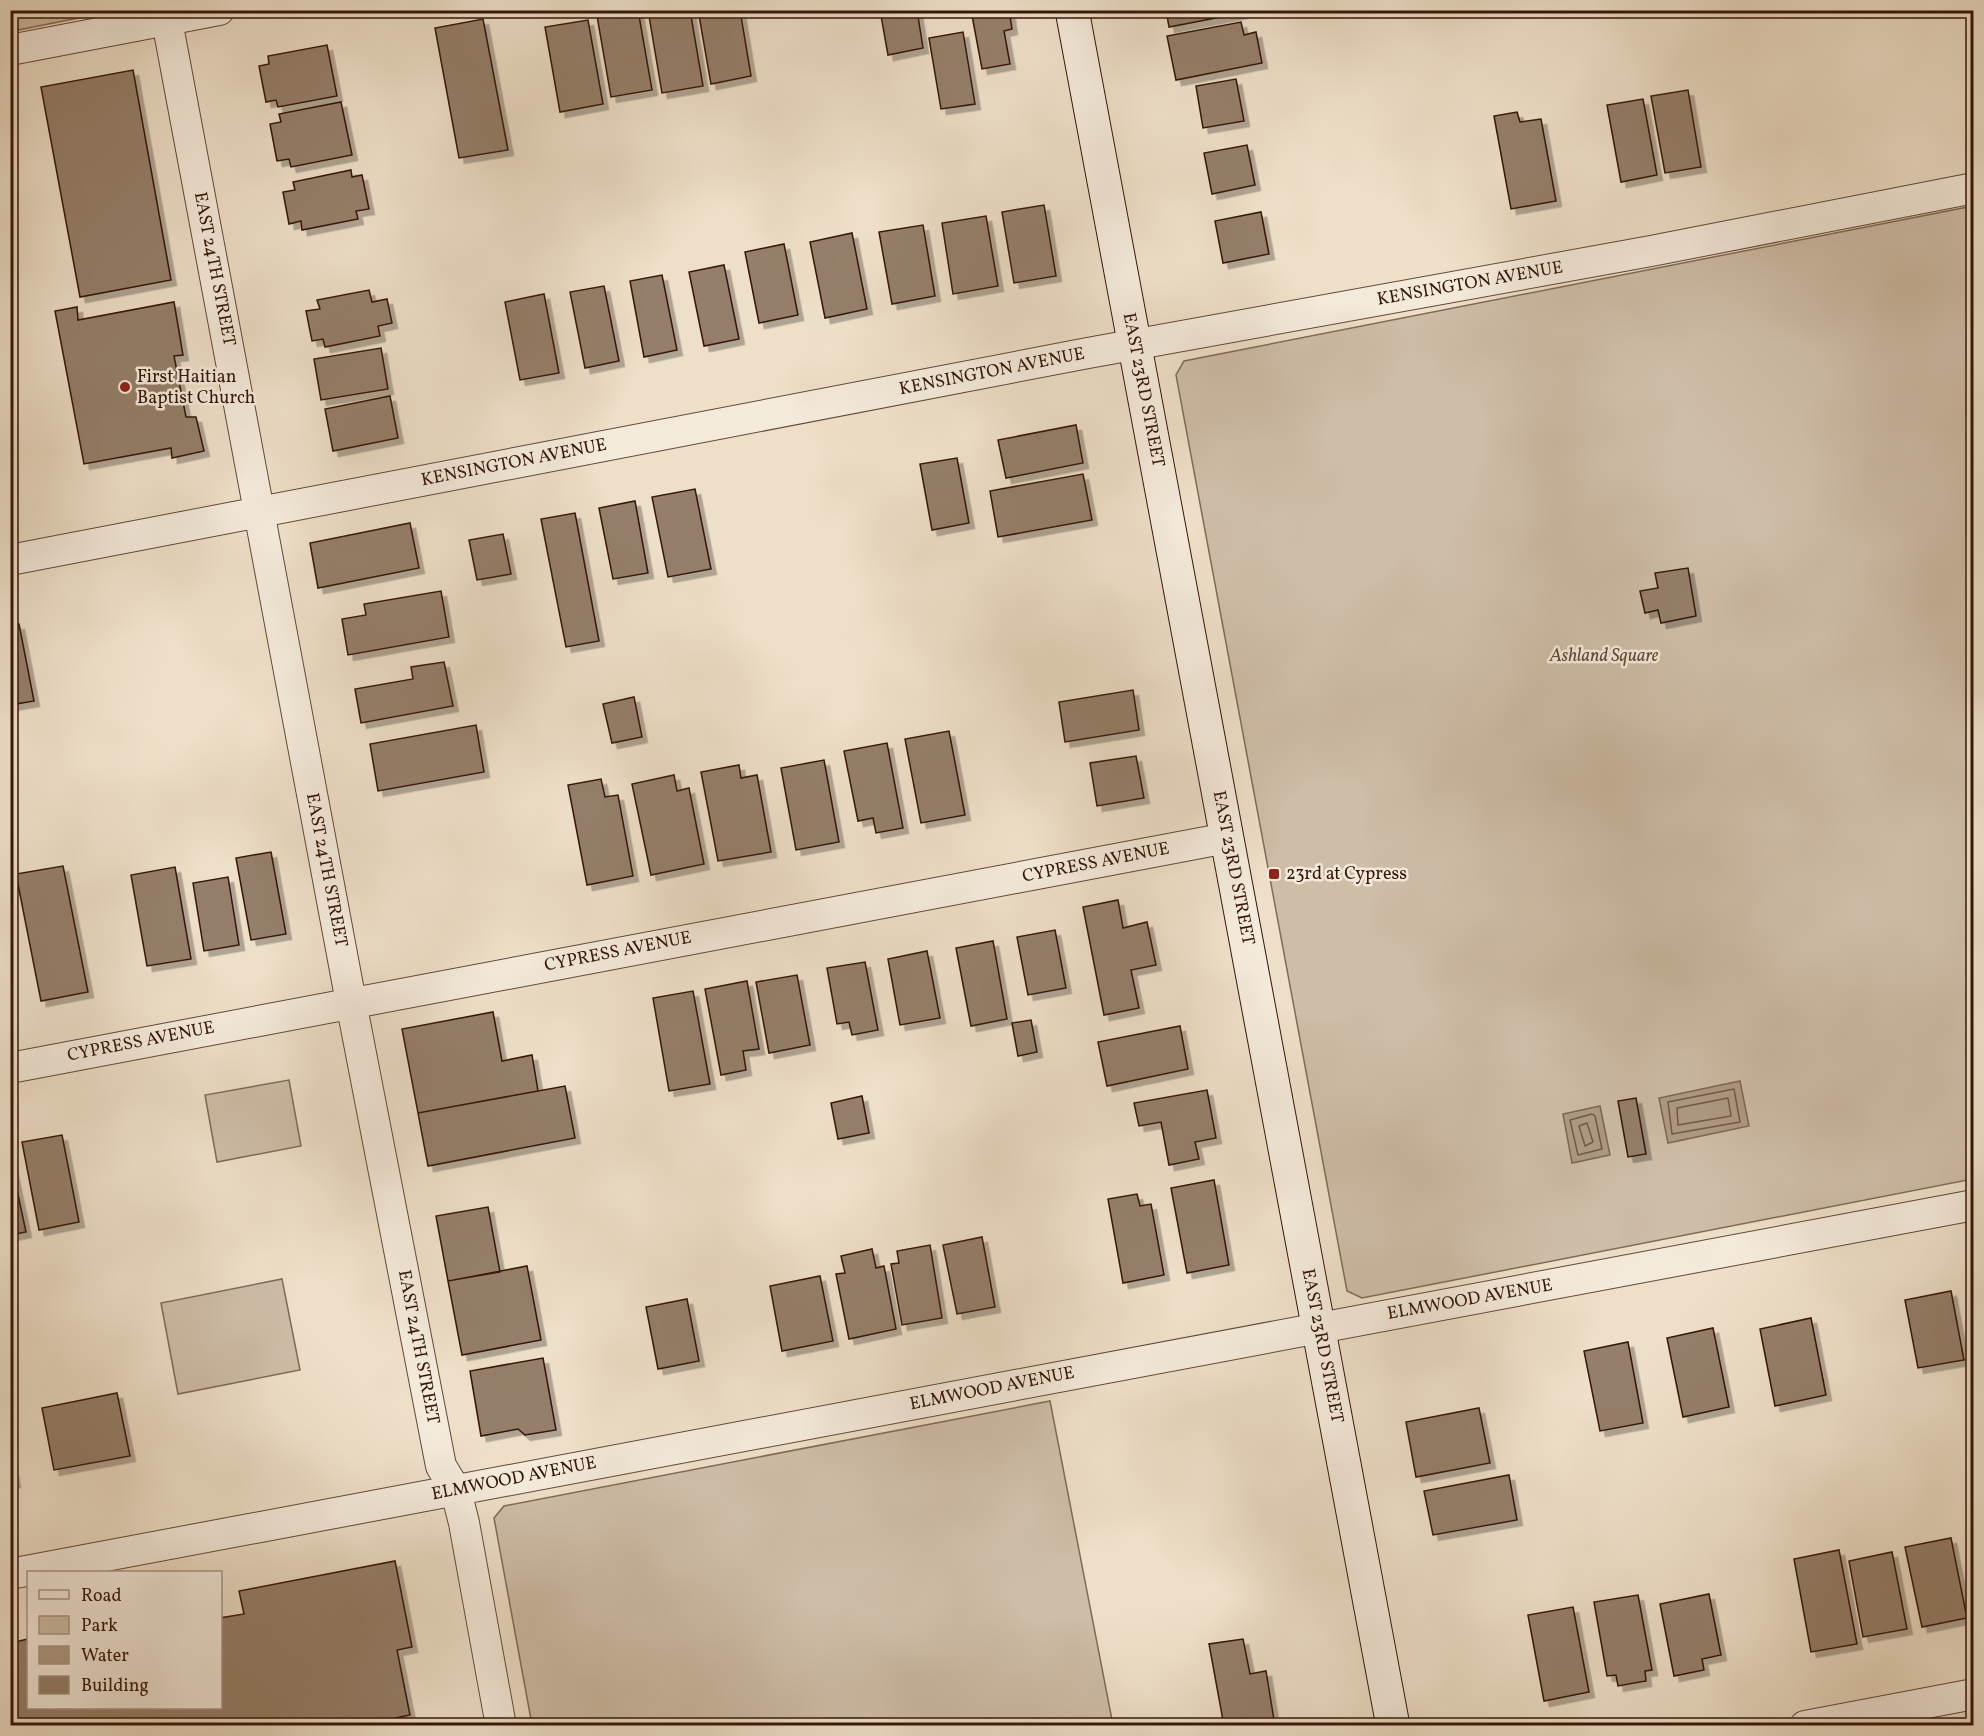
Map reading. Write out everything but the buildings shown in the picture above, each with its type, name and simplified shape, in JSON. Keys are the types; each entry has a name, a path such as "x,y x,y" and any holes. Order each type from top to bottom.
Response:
{"main road":[{"name":"EAST 23RD STREET","path":"1072,10 1393,1725"}],"street":[{"path":"10,50 166,15 219,10"},
{"name":"EAST 24TH STREET","path":"166,15 351,1002 441,1466 456,1491 501,1725"},
{"name":"KENSINGTON AVENUE","path":"10,560 1135,344 1651,251 1974,188"},
{"name":"CYPRESS AVENUE","path":"10,1068 1227,838"},
{"name":"ELMWOOD AVENUE","path":"31,1571 1974,1205"},
{"name":"ELMWOOD AVENUE","path":"10,1575 27,1572"},
{"path":"1806,1725 1974,1694"}],"green space":[{"path":"11,10 114,10 114,11 13,31"},
{"name":"Ashland Square","path":"1973,206 1973,1179 1362,1298 1347,1291 1176,375 1184,361"},
{"path":"289,1080 301,1146 217,1162 205,1095"},
{"path":"282,1279 300,1370 178,1394 161,1303"},
{"path":"1050,1401 1113,1725 532,1725 494,1518 504,1506"}],"water":[{"path":"1740,1081 1749,1126 1668,1143 1659,1098"},
{"path":"1600,1106 1610,1155 1572,1163 1563,1114"}],"place":[{"name":"First Haitian Baptist Church","path":"125,387"},
{"name":"23rd at Cypress","path":"1274,874"}]}
